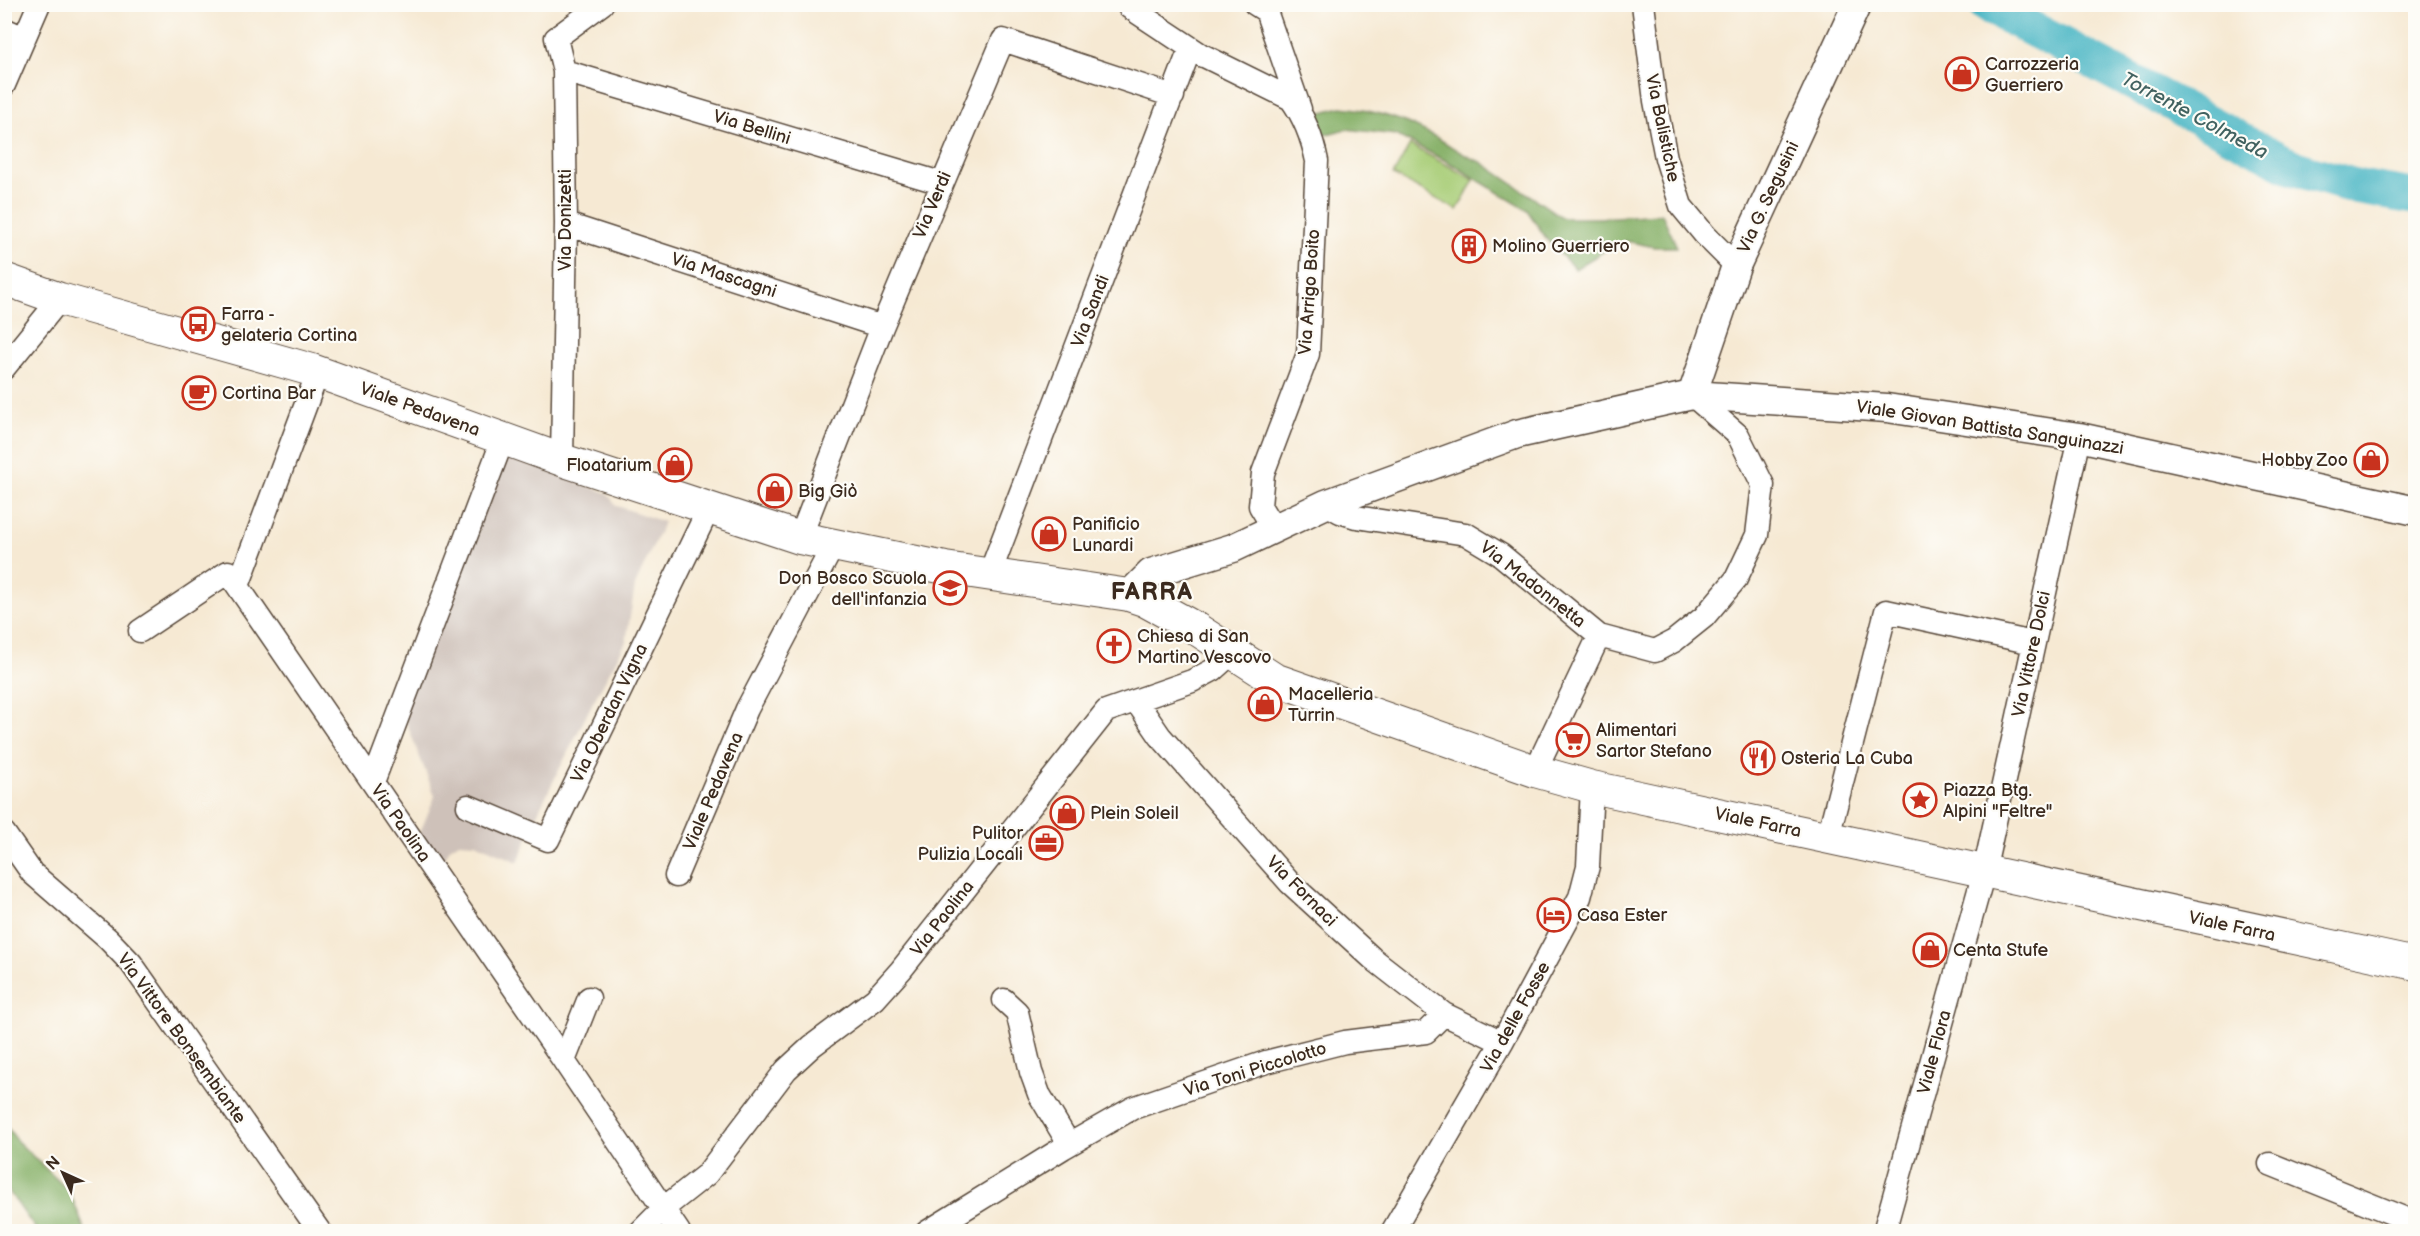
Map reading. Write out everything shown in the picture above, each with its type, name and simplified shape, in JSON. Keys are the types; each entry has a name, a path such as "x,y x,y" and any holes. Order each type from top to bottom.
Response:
{"main road":[{"name":"Viale Pedavena","path":"4,279 60,299 318,372 562,460 800,538 945,568 1129,595"},
{"name":"Viale Farra","path":"1129,595 1144,600 1186,623 1274,679 1535,771 1592,787 2415,964"}],"street":[{"path":"4,85 14,33 39,4"},
{"name":"Via Donizetti","path":"562,460 566,224 564,71 556,38 602,4"},
{"name":"Via Arrigo Boito","path":"1255,4 1266,11 1311,135 1317,160 1308,354 1263,473 1260,506 1274,529"},
{"name":"Via Balistiche","path":"1643,4 1657,112 1666,158 1681,206 1704,235 1736,266"},
{"name":"Via G. Segusini","path":"1692,395 1736,266 1857,4"},
{"name":"Via Arrigo Boito","path":"1129,7 1196,52 1291,99 1304,119"},
{"name":"Via Verdi","path":"800,538 882,327 1003,40 1173,96"},
{"name":"Via Sandi","path":"990,573 1173,96 1196,52"},
{"name":"Via Bellini","path":"564,71 941,183"},
{"name":"Via Mascagni","path":"566,224 882,327"},
{"path":"4,368 60,299"},
{"path":"238,586 318,372"},
{"path":"1535,771 1599,636 1655,651 1674,641 1704,617 1736,579 1757,536 1763,485 1738,435 1692,395"},
{"name":"Viale Giovan Battista Sanguinazzi","path":"1129,595 1151,573 1233,548 1326,504 1517,434 1692,395 1887,408 2079,436 2415,511"},
{"name":"Via Vittore Dolci","path":"1984,872 2079,436"},
{"path":"373,782 503,439"},
{"name":"Via Madonnetta","path":"1326,504 1356,517 1466,534 1501,555 1599,636"},
{"name":"Via Oberdan Vigna","path":"468,806 548,840 710,508"},
{"name":"Viale Pedavena","path":"676,876 747,709 833,546"},
{"path":"140,631 228,572 238,586"},
{"name":"Via Paolina","path":"238,586 664,1208"},
{"path":"1828,837 1886,611 2033,643"},
{"name":"Via Paolina","path":"640,1232 664,1208 707,1173 786,1070 812,1046 875,999 901,970 1106,711 1192,681 1213,670 1232,653"},
{"name":"Via Fornaci","path":"1136,702 1160,736 1290,883 1372,958 1444,1014 1502,1042"},
{"name":"Via delle Fosse","path":"1392,1232 1502,1042 1580,897 1588,866 1592,787"},
{"name":"Via Vittore Bonsembiante","path":"4,833 32,873 108,939 131,963 320,1232"},
{"name":"Viale Flora","path":"1884,1232 1984,872"},
{"path":"564,1060 589,998"},
{"path":"1004,1000 1017,1012 1031,1072 1039,1094 1070,1144"},
{"name":"Via Toni Piccolotto","path":"938,1230 1070,1144 1132,1108 1266,1062 1345,1042 1426,1032 1444,1014"},
{"path":"2270,1164 2415,1223"},
{"path":"664,1208 679,1232"}],"shaded area":[{"path":"499,453 607,493 617,506 664,522 635,585 626,642 540,808 518,862 475,843 459,842 450,848 433,880 412,852 435,796 398,701"}],"green space":[{"path":"1341,107 1392,117 1428,133 1464,155 1481,162 1563,218 1662,214 1677,247 1654,247 1626,241 1604,251 1575,269 1548,241 1527,210 1450,163 1396,135 1346,129 1316,137 1311,115"},
{"path":"1410,145 1474,180 1457,210 1393,175"},
{"path":"4,1122 17,1141 70,1192 85,1231 37,1231 5,1186"}],"waterway":[{"name":"Torrente Colmeda","path":"1985,4 2294,168 2357,187 2416,197"}],"place":[{"name":"Carrozzeria Guerriero","path":"1962,74"},
{"name":"Molino Guerriero","path":"1469,246"},
{"name":"Farra - gelateria Cortina","path":"198,324"},
{"name":"Cortina Bar","path":"199,393"},
{"name":"Hobby Zoo","path":"2371,460"},
{"name":"Floatarium","path":"675,465"},
{"name":"Big Giò","path":"775,491"},
{"name":"Panificio Lunardi","path":"1049,534"},
{"name":"Don Bosco Scuola dell'infanzia","path":"950,588"},
{"name":"Chiesa di San Martino Vescovo","path":"1114,646"},
{"name":"Macelleria Turrin","path":"1265,704"},
{"name":"Alimentari Sartor Stefano","path":"1573,740"},
{"name":"Osteria La Cuba","path":"1758,758"},
{"name":"Piazza Btg. Alpini \"Feltre\"","path":"1920,800"},
{"name":"Plein Soleil","path":"1067,813"},
{"name":"Pulitor Pulizia Locali","path":"1046,843"},
{"name":"Casa Ester","path":"1554,915"},
{"name":"Centa Stufe","path":"1930,950"}],"district":[{"name":"FARRA","path":"1152,592"}]}
